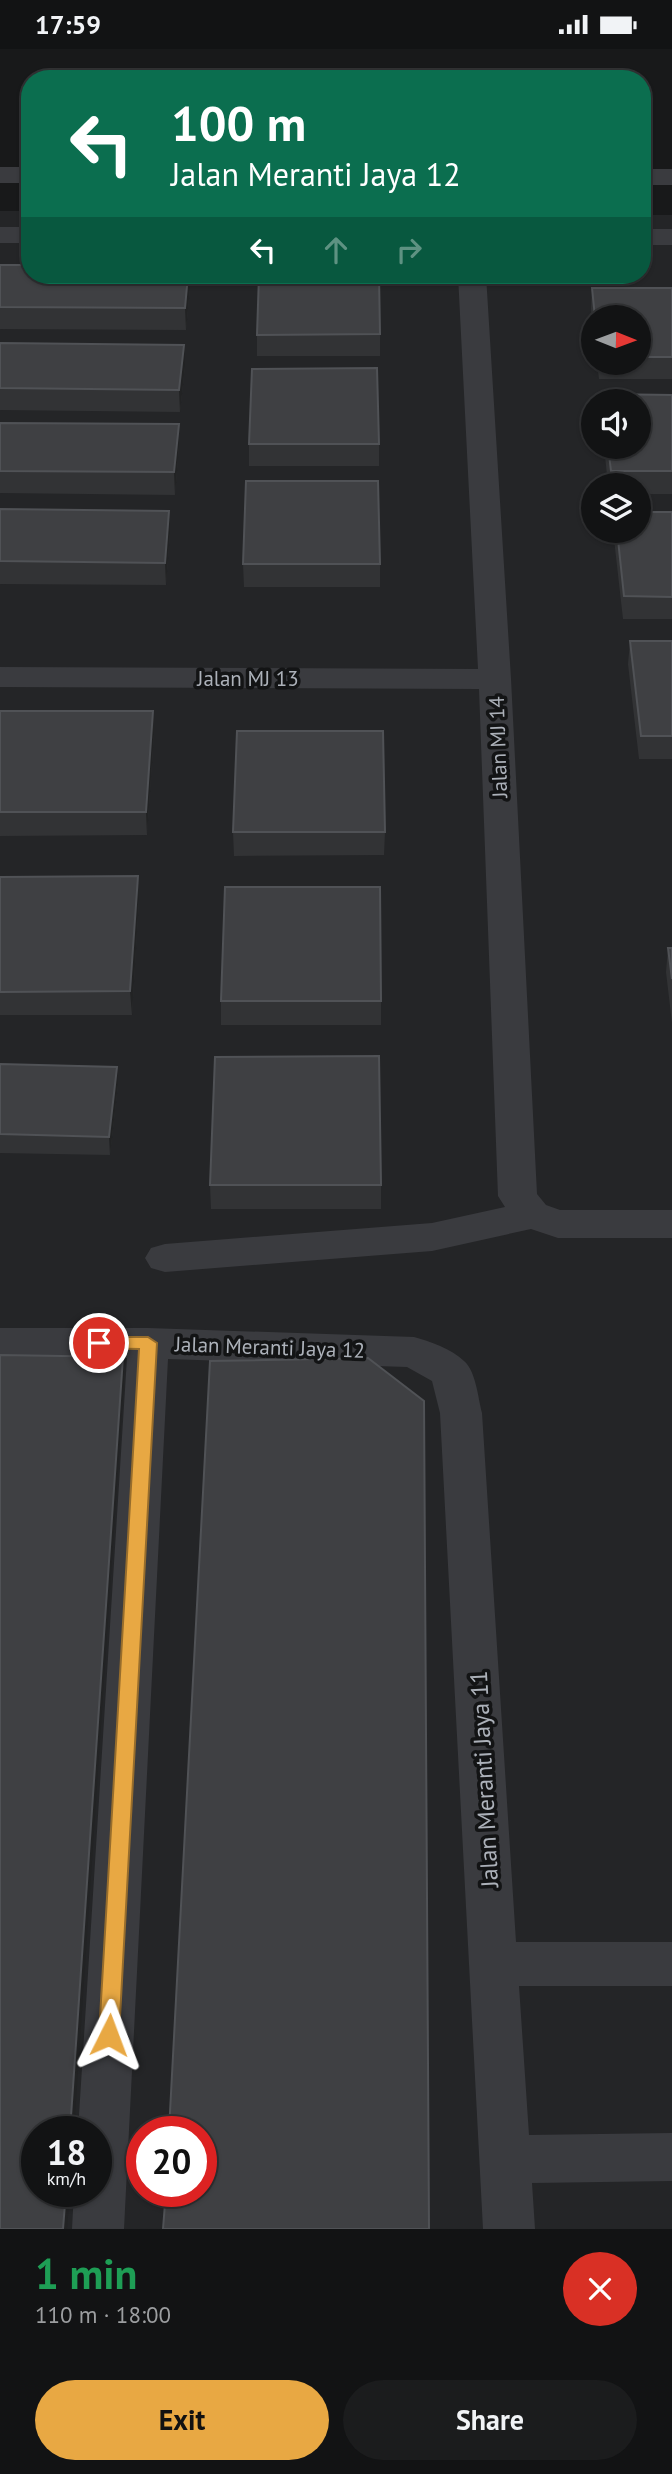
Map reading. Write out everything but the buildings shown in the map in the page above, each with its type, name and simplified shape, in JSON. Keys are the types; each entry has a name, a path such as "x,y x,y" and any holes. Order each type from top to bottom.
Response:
{"street":[{"path":"0,175 21,175"},
{"path":"651,177 672,177"},
{"path":"0,194 21,194"},
{"path":"651,195 672,196"},
{"path":"0,235 21,235"},
{"path":"651,237 672,237"},
{"name":"Jalan MJ 14","path":"473,284 495,679 518,1196 532,1215"},
{"name":"Jalan MJ 13","path":"0,677 495,679"},
{"path":"165,1258 432,1237 532,1215 558,1224 672,1224"},
{"name":"Jalan Meranti Jaya 12","path":"0,1343 148,1343 414,1352"},
{"path":"98,2229 148,1343"},
{"name":"Jalan Meranti Jaya 11","path":"414,1352 450,1372 461,1413 509,2229"},
{"path":"495,1964 672,1964"},
{"path":"506,2159 672,2157"}],"shaded area":[{"path":"0,211 21,211 21,284 651,284 651,215 672,215 672,2229 0,2229"}],"route":[{"path":"99,1343 148,1343 109,2035"}]}
